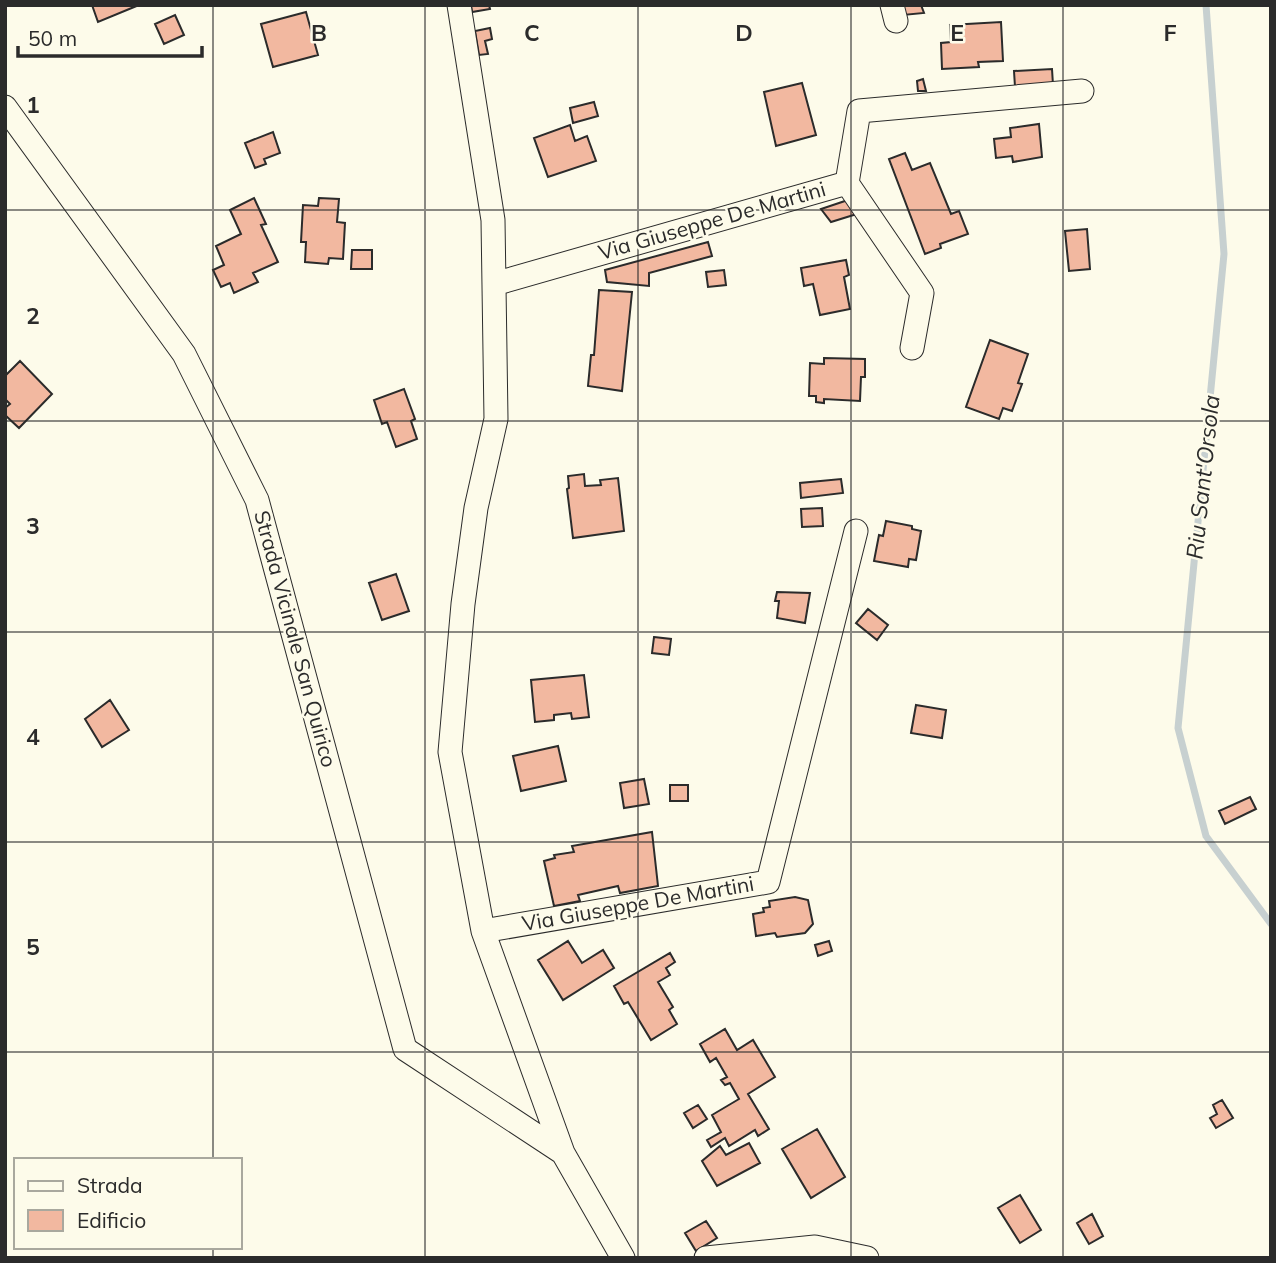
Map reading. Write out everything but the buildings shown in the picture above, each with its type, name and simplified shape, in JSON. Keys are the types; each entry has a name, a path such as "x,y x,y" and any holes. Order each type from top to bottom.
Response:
{"street":[{"path":"459,5 493,220 496,419 476,508 463,604 450,752 483,931 563,1153 623,1258"},
{"name":"Via Giuseppe De Martini","path":"494,284 847,183 859,111 1082,91"},
{"name":"Strada Vicinale San Quirico","path":"5,107 184,354 257,500 405,1049 563,1153"},
{"path":"847,183 922,293 912,348"},
{"name":"Via Giuseppe De Martini","path":"483,931 768,882 856,530"},
{"path":"706,1258 815,1247 867,1258"}],"waterway":[{"name":"Riu Sant'Orsola","path":"1206,5 1224,254 1178,728 1206,836 1271,924"}]}
